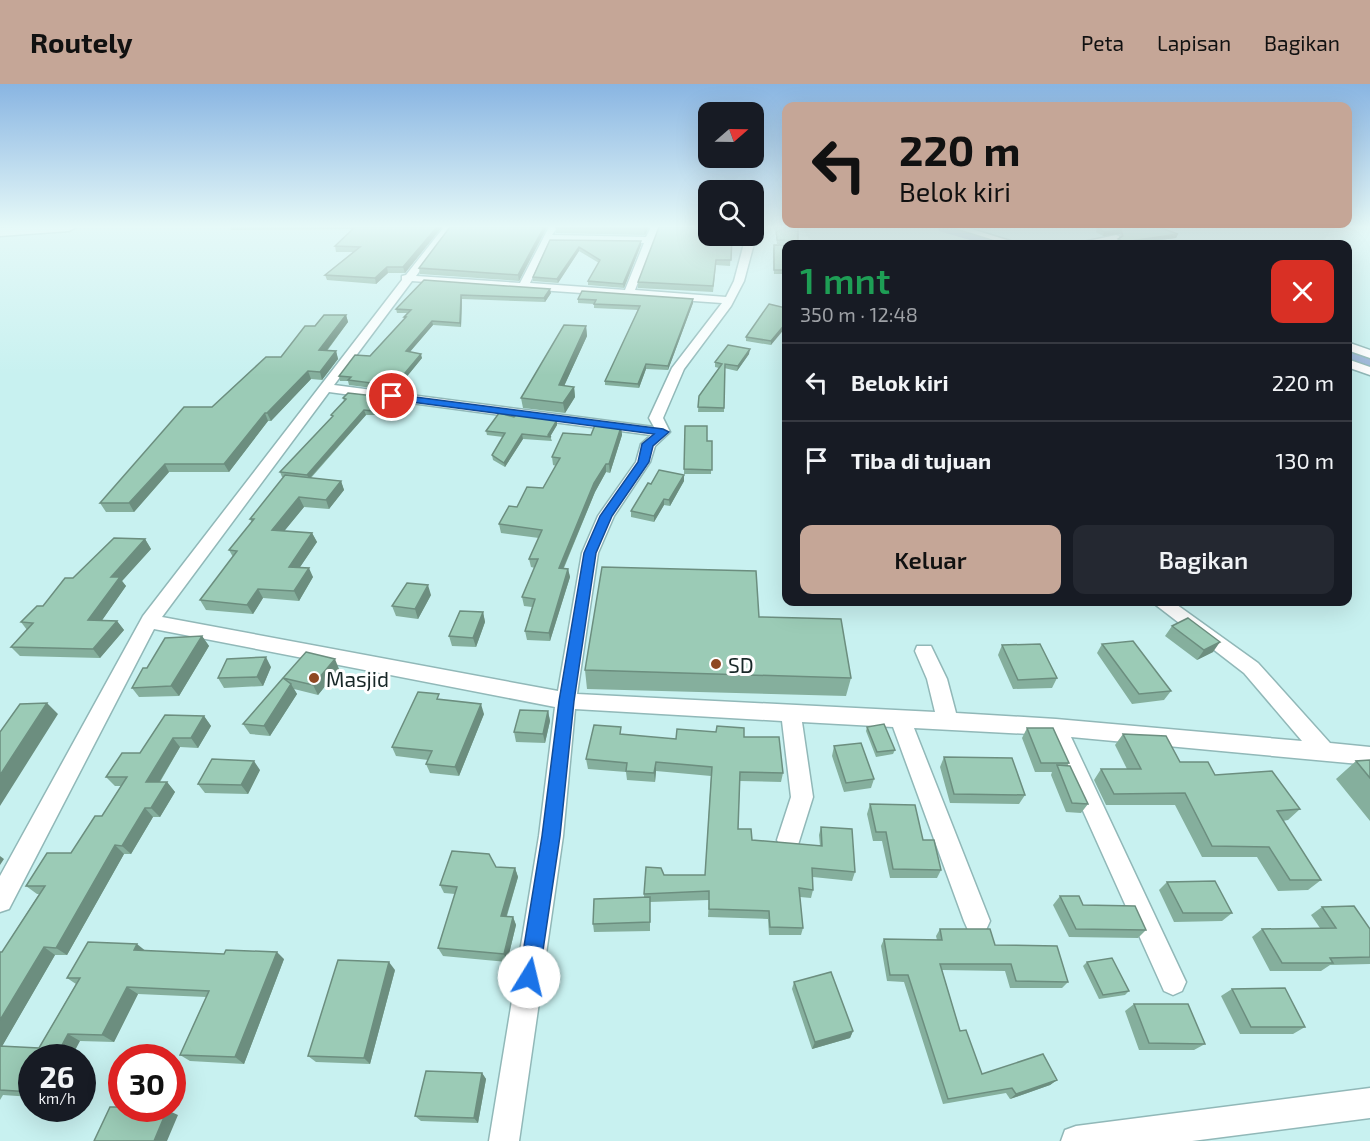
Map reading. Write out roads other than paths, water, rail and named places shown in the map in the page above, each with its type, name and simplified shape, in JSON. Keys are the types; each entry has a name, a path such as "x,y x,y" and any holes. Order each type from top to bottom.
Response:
{"street":[{"path":"524,286 528,276"},
{"path":"629,293 636,276"},
{"path":"663,432 656,418 678,368 729,300 740,276"},
{"path":"0,900 148,621 406,278 729,300"},
{"path":"1352,348 1370,354"},
{"path":"1352,365 1370,371"},
{"path":"325,388 663,432"},
{"path":"504,1141 551,836 566,701 590,553 606,516 643,462 648,444 663,432"},
{"path":"1166,606 1251,668 1323,750"},
{"path":"148,621 566,701 1056,727 1370,756"},
{"path":"924,651 937,679 948,722"},
{"path":"789,840 802,797 791,714"},
{"path":"901,720 977,921"},
{"path":"1056,727 1173,982"},
{"path":"1076,1141 1370,1103"}],"waterway":[{"path":"1352,354 1370,360"}],"place":[{"name":"SD","path":"716,664"},
{"name":"Masjid","path":"314,678"}]}
